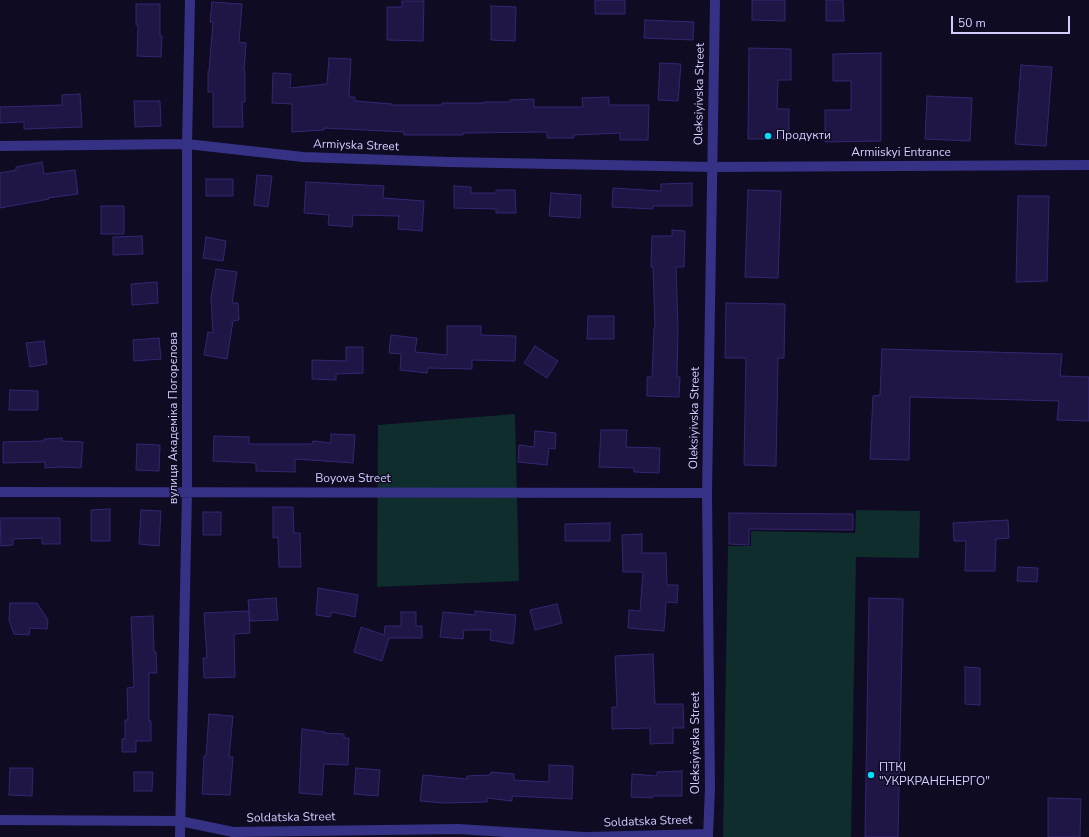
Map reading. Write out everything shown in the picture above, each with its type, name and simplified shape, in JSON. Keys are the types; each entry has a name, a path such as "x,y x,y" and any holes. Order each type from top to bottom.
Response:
{"street":[{"name":"вулиця Академіка Погорєлова","path":"180,837 187,492 190,0"},
{"name":"Oleksiyivska Street","path":"708,835 710,788 707,493 715,0"},
{"name":"Armiyska Street","path":"0,146 188,144 303,157 448,162 712,167"},
{"name":"Armiiskyi Entrance","path":"712,167 1089,165"},
{"name":"Boyova Street","path":"0,492 707,493"},
{"name":"Soldatska Street","path":"0,820 180,821 233,832 458,829 584,837"},
{"name":"Soldatska Street","path":"587,837 708,835"}],"green space":[{"path":"515,414 519,581 377,587 378,425"},
{"path":"856,510 920,511 919,558 856,557 851,837 723,837 728,546 751,546 751,531 855,533"}],"building":[{"path":"595,0 625,0 625,14 595,14"},
{"path":"752,0 785,0 785,21 752,20"},
{"path":"826,0 843,0 844,21 826,21"},
{"path":"402,1 424,1 423,41 387,40 387,7 402,7"},
{"path":"212,2 242,4 239,42 246,43 244,71 245,102 242,102 243,127 213,127 213,92 208,92 208,71 213,22 210,22"},
{"path":"136,4 160,4 160,36 162,36 161,57 137,56 138,25 136,25"},
{"path":"491,6 516,7 515,41 491,40"},
{"path":"645,20 694,22 693,40 644,38"},
{"path":"749,48 791,49 791,80 778,80 777,109 789,109 789,139 748,139"},
{"path":"881,53 881,141 825,142 825,110 851,110 851,81 833,81 833,54"},
{"path":"329,58 351,59 349,97 355,97 355,101 392,105 442,105 442,103 510,102 510,100 534,99 534,107 583,107 582,98 609,97 609,105 649,105 648,140 620,140 620,133 574,135 574,138 547,138 547,132 463,133 463,135 404,135 404,132 324,128 324,130 292,132 292,104 272,103 273,73 291,74 290,88 327,84"},
{"path":"660,63 681,64 678,101 658,100"},
{"path":"1021,65 1052,67 1046,146 1015,144"},
{"path":"80,94 82,127 24,129 24,122 0,123 0,107 62,105 62,95"},
{"path":"927,96 972,98 970,141 925,139"},
{"path":"134,101 160,101 161,126 135,127"},
{"path":"42,162 44,174 75,170 78,194 48,198 49,199 0,208 0,173 16,170 16,167"},
{"path":"257,175 272,176 268,207 254,205"},
{"path":"206,179 233,179 233,196 206,196"},
{"path":"306,182 384,186 383,198 424,201 422,231 398,229 399,216 353,215 352,227 328,225 329,215 304,213"},
{"path":"692,183 692,206 653,206 653,209 612,207 613,188 661,191 661,184"},
{"path":"454,186 471,187 471,193 496,193 496,190 515,190 516,213 496,213 496,209 454,208"},
{"path":"748,190 781,191 778,278 745,277"},
{"path":"551,193 581,195 580,218 549,216"},
{"path":"1018,196 1049,196 1047,281 1016,282"},
{"path":"101,206 124,206 124,234 101,234"},
{"path":"672,230 685,231 684,267 676,267 678,328 677,377 680,377 679,397 647,396 647,377 652,377 655,328 653,267 651,267 652,236 672,236"},
{"path":"142,236 143,254 113,255 113,237"},
{"path":"206,237 226,241 223,261 203,258"},
{"path":"216,269 237,272 232,303 238,303 239,320 233,321 227,359 204,355 208,332 213,333 211,298"},
{"path":"157,282 158,303 132,305 131,284"},
{"path":"726,303 785,304 784,358 778,358 776,466 744,465 746,358 725,358"},
{"path":"588,316 614,316 614,339 587,339"},
{"path":"447,326 481,326 481,335 516,336 515,361 472,360 472,369 428,368 427,373 400,370 401,354 389,353 391,335 417,338 415,352 447,355"},
{"path":"159,338 161,359 134,361 133,340"},
{"path":"44,341 47,364 30,367 26,343"},
{"path":"535,346 558,361 547,378 524,363"},
{"path":"346,347 363,347 363,373 336,374 336,380 312,379 312,360 346,361"},
{"path":"882,349 1062,354 1060,376 1089,377 1089,421 1057,420 1059,401 910,397 909,460 870,459 873,396 880,395"},
{"path":"10,390 38,391 38,410 9,410"},
{"path":"601,430 627,430 626,447 660,448 659,473 634,472 634,468 599,467"},
{"path":"535,431 556,433 555,449 549,448 547,465 518,462 519,445 534,447"},
{"path":"331,434 355,435 353,463 295,459 295,472 256,471 256,463 213,461 214,436 249,437 249,444 312,444 313,441 331,443"},
{"path":"62,438 62,441 83,442 81,468 45,468 45,462 3,463 3,442 44,441 44,439"},
{"path":"137,444 160,445 159,471 136,470"},
{"path":"273,507 293,507 294,533 300,533 301,567 279,567 278,537 273,538"},
{"path":"110,509 110,541 91,541 91,510"},
{"path":"141,510 161,511 159,546 139,544"},
{"path":"203,512 221,512 221,535 203,535"},
{"path":"729,513 853,514 853,530 749,529 749,545 729,544"},
{"path":"0,518 60,518 60,544 42,544 42,538 13,539 13,545 1,546"},
{"path":"1008,520 1009,538 996,539 995,571 965,571 966,541 954,541 953,523"},
{"path":"610,523 610,541 565,541 565,524"},
{"path":"642,534 642,553 666,553 667,585 678,585 677,603 666,602 664,631 628,628 629,610 640,611 643,572 623,572 622,535"},
{"path":"1018,567 1038,568 1037,582 1017,581"},
{"path":"318,588 358,595 355,617 332,612 330,617 316,615"},
{"path":"276,598 278,620 250,621 248,600"},
{"path":"869,598 903,599 898,837 865,837"},
{"path":"10,603 37,603 48,620 47,629 30,628 29,635 14,634 9,620"},
{"path":"557,604 562,623 535,630 530,610"},
{"path":"249,611 250,633 234,634 235,677 204,678 203,658 207,658 204,613"},
{"path":"475,611 516,615 513,644 490,640 491,630 464,630 463,639 440,637 443,612 475,615"},
{"path":"401,612 416,612 416,626 422,626 422,638 389,638 382,661 354,652 361,627 384,635 385,626 401,626"},
{"path":"153,616 154,652 156,652 157,673 149,673 149,721 151,721 151,741 136,741 136,752 122,752 122,739 125,739 125,720 128,720 127,688 134,687 131,617"},
{"path":"653,654 655,704 683,704 684,728 673,728 673,743 650,744 650,728 612,729 612,707 617,707 615,656"},
{"path":"965,667 980,668 980,705 965,704"},
{"path":"209,714 233,716 229,757 233,757 230,795 202,794 204,756 206,756"},
{"path":"302,729 325,733 344,734 344,738 349,738 348,765 324,764 322,795 299,793"},
{"path":"549,765 573,766 572,799 512,796 512,801 487,798 487,802 444,803 420,801 423,775 467,779 467,776 490,775 491,772 514,774 514,780 549,782"},
{"path":"10,768 33,768 32,796 9,795"},
{"path":"356,768 380,770 378,796 354,794"},
{"path":"682,771 682,796 652,796 652,798 631,797 632,774 657,776 657,772"},
{"path":"134,772 153,772 152,791 134,791"},
{"path":"1048,798 1081,799 1080,837 1048,837"}],"place":[{"name":"Продукти","path":"768,136"},
{"name":"ПТКІ \"УКРКРАНЕНЕРГО\"","path":"871,775"}]}
